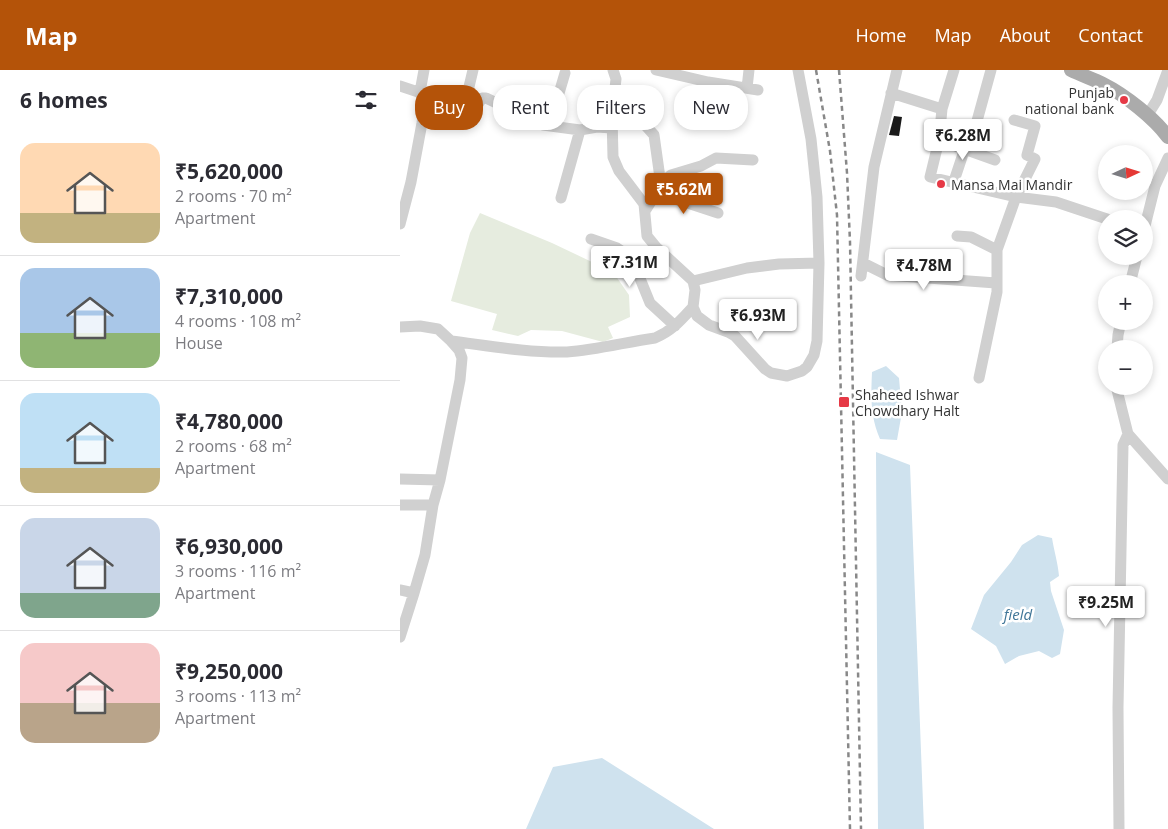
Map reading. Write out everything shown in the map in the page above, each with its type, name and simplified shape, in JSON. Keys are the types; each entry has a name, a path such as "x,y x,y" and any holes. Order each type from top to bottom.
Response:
{"main road":[{"path":"1070,70 1090,74 1147,116 1168,137"}],"street":[{"path":"421,85 424,70"},
{"path":"469,85 473,70"},
{"path":"613,70 616,80 615,85"},
{"path":"656,70 708,82 752,89 749,70"},
{"path":"612,130 612,152 616,166 643,201 647,236 656,247 693,281 695,290 692,307 694,313 701,320 735,336 771,373 786,376 795,374 807,367 816,348 819,263 816,177 798,70"},
{"path":"861,276 874,167 897,70"},
{"path":"954,70 942,109 940,140 930,177 954,181 1016,197 1056,202 1098,216"},
{"path":"954,181 965,148 977,121 991,70"},
{"path":"1147,116 1162,89 1168,70"},
{"path":"561,85 564,73"},
{"path":"400,86 415,90"},
{"path":"891,93 942,109"},
{"path":"979,378 997,292 997,250 1016,197 1035,159 1027,155 1035,126 1014,120"},
{"path":"400,224 421,130"},
{"path":"561,198 580,130"},
{"path":"650,130 654,135 659,189"},
{"path":"940,140 995,160"},
{"path":"645,212 659,189 671,175 701,166 716,158 753,160"},
{"path":"1149,210 1155,186 1168,158"},
{"path":"659,189 718,213"},
{"path":"957,236 971,237 997,250"},
{"path":"591,239 616,248 629,256 637,270 650,304 675,326"},
{"path":"693,281 747,268 779,264 819,263"},
{"path":"863,263 887,275 996,283"},
{"path":"451,341 521,351 568,352 656,338 675,326 692,307"},
{"path":"400,327 420,326 438,329 459,350 462,358 462,366 424,555 400,637"},
{"path":"1118,395 1128,434 1168,479"},
{"path":"1119,829 1118,708 1122,455 1123,446 1128,434"},
{"path":"400,479 440,480"},
{"path":"400,505 433,504"},
{"path":"400,590 414,593"}],"shaded area":[{"path":"480,213 552,243 613,272 629,295 630,317 608,327 613,338 603,342 562,331 531,330 518,336 492,330 497,314 451,301 470,233"}],"water":[{"path":"886,366 899,378 902,412 897,440 880,439 873,414 871,398 872,372"},
{"path":"876,452 910,465 924,829 878,829"},
{"name":"field","path":"1038,535 1052,538 1058,566 1059,576 1050,582 1051,591 1064,630 1060,654 1052,658 1039,651 1019,656 1005,664 996,646 971,629 984,595 1011,562 1022,545"},
{"path":"602,758 714,829 526,829 553,767"}],"building":[{"path":"894,116 902,117 899,136 889,135"}],"railway":[{"path":"816,70 830,151 837,215 850,829"},
{"path":"839,70 850,242 861,829"}],"place":[{"name":"Punjab national bank","path":"1124,100"},
{"name":"Mansa Mai Mandir","path":"941,184"},
{"name":"Shaheed Ishwar Chowdhary Halt","path":"844,402"}]}
